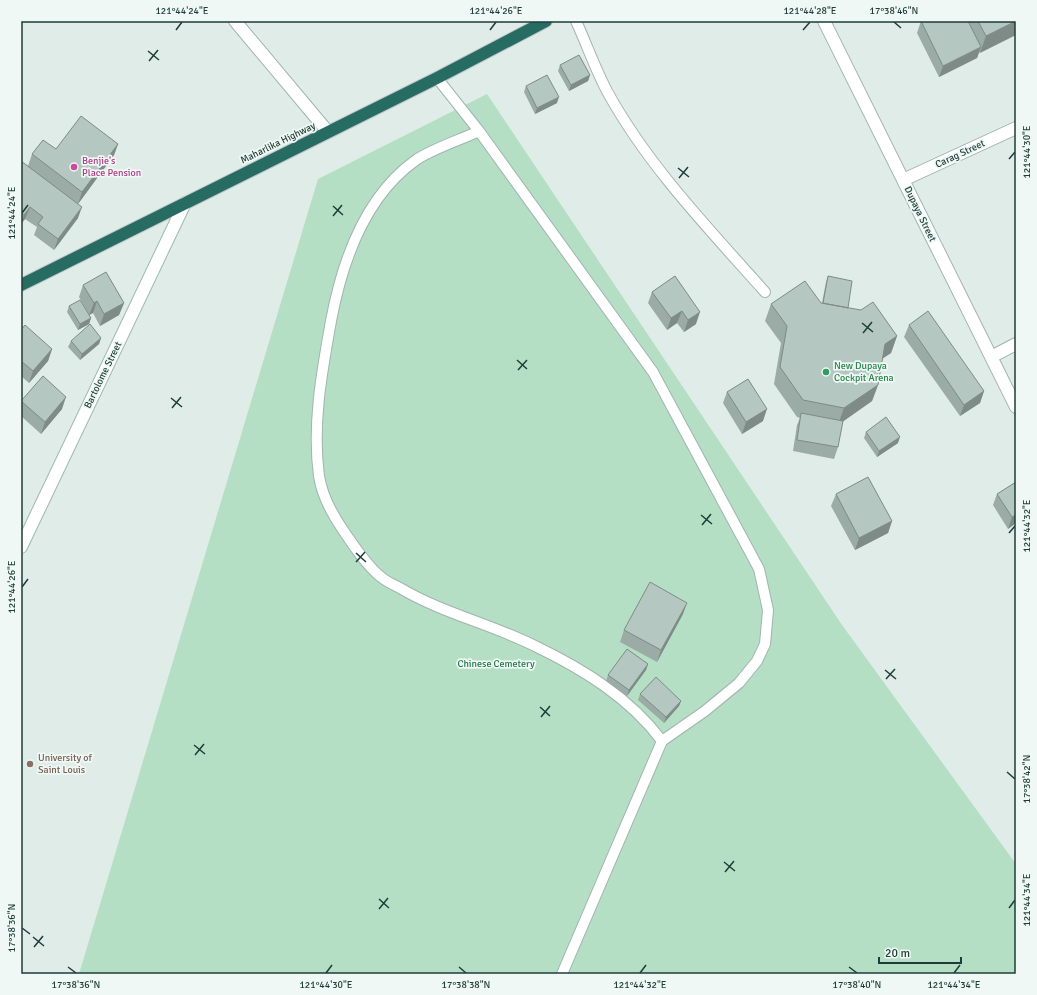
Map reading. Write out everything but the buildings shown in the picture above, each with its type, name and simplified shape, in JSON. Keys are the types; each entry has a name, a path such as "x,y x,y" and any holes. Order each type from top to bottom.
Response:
{"highway":[{"name":"Maharlika Highway","path":"21,285 437,78 546,21"}],"street":[{"path":"235,21 328,132"},
{"name":"Dupaya Street","path":"824,21 1016,407"},
{"name":"Carag Street","path":"903,180 1016,128"},
{"name":"Bartolome Street","path":"21,547 185,203"},
{"path":"991,357 1016,344"}],"lane":[{"path":"576,21 608,93 646,152 694,212 765,292"},
{"path":"437,78 479,131 652,372 759,569 768,610 765,644 757,661 739,683 705,711 662,741 562,974"},
{"path":"479,131 417,160 393,180 372,206 347,258 334,307 325,356 317,421 319,477 329,509 353,545 381,577 419,599 534,645 587,673 633,708 649,724 662,741"}],"green space":[{"name":"Chinese Cemetery","path":"487,94 842,625 1016,864 1016,974 79,974 318,179"}],"place":[{"name":"Benjie's Place Pension","path":"74,167"},
{"name":"New Dupaya Cockpit Arena","path":"826,372"},
{"name":"University of Saint Louis","path":"30,764"}]}
